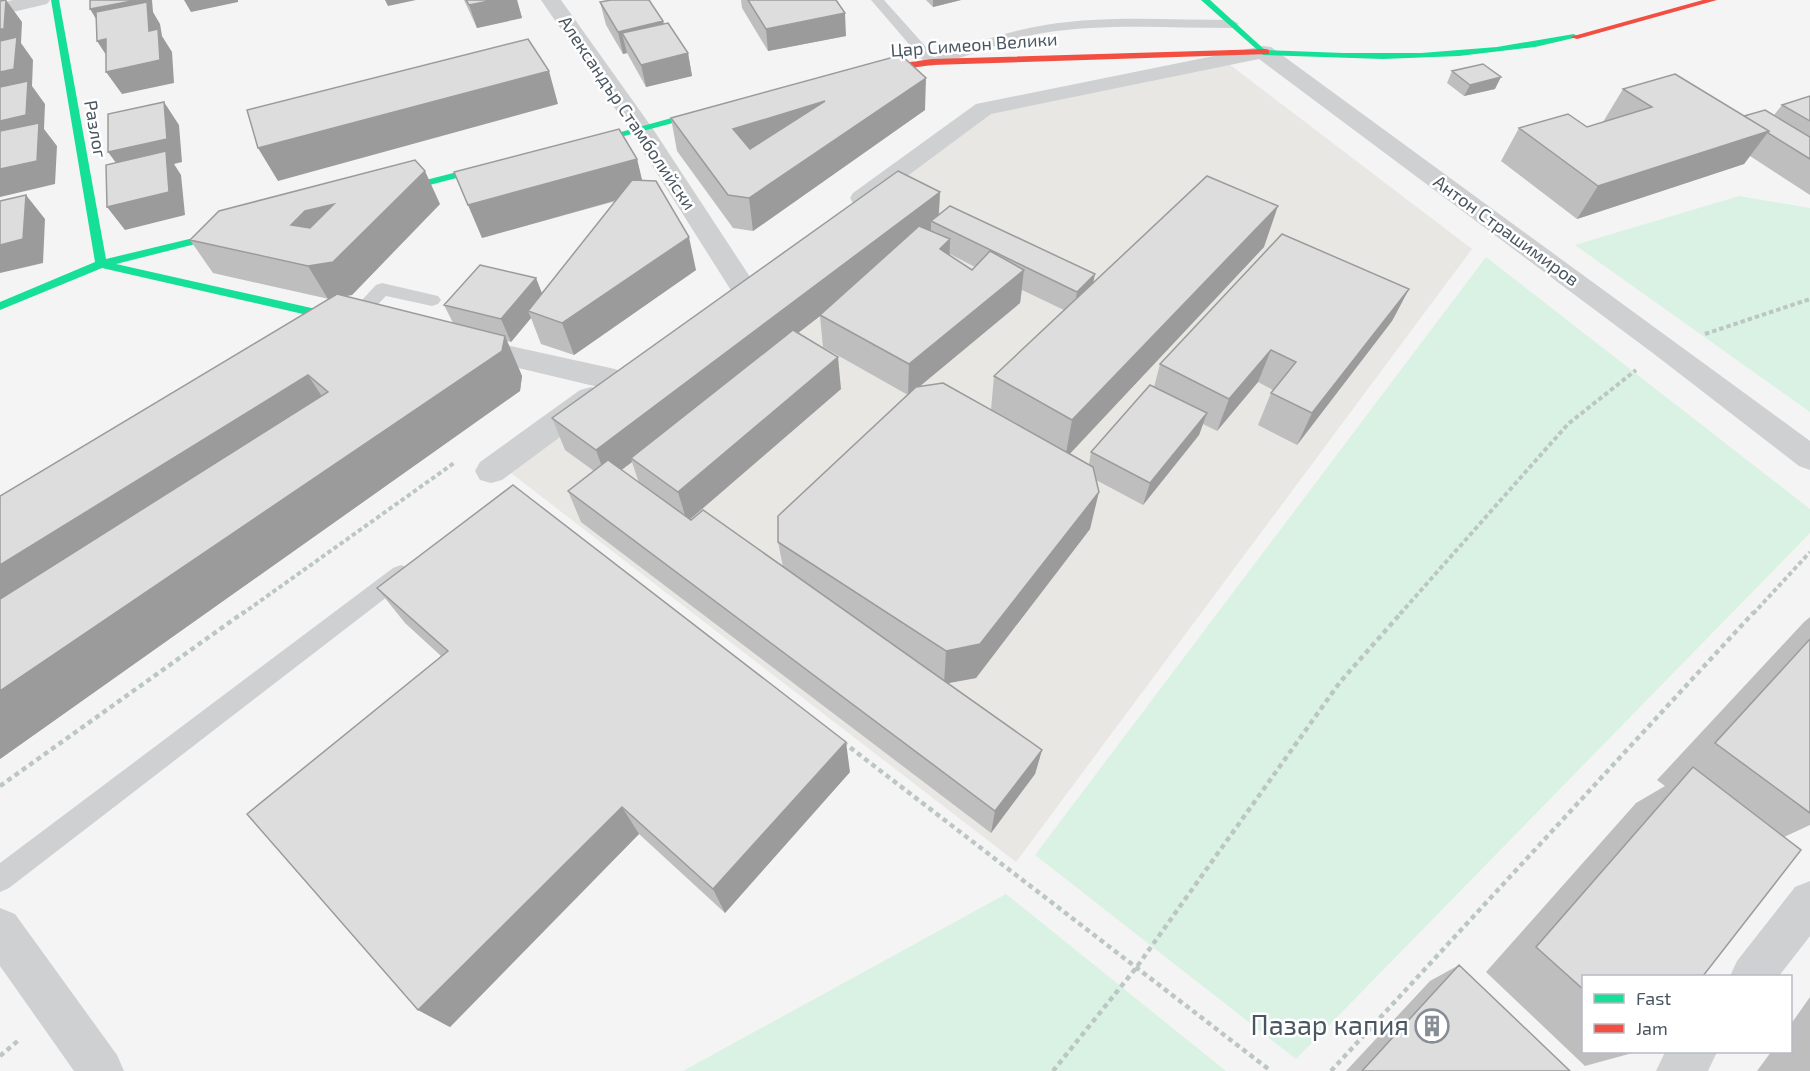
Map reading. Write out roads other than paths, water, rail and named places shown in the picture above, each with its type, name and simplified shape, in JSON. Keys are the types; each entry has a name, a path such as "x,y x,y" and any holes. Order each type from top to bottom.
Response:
{"street":[{"path":"0,9 40,0"},
{"name":"Разлог","path":"55,0 101,264"},
{"name":"Александър Стамболийски","path":"551,0 641,129 742,286"},
{"name":"Антон Страшимиров","path":"1205,0 1263,52 1664,347 1810,458"},
{"name":"Цар Симеон Велики","path":"849,75 932,62 1263,52 1357,58 1449,56 1524,48 1608,29 1713,0"},
{"name":"Цар Симеон Велики","path":"1473,38 1608,29"},
{"name":"Цар Симеон Велики","path":"1263,52 1309,40"},
{"path":"839,215 984,110 1263,52"},
{"path":"561,149 729,105"},
{"path":"377,195 515,161"},
{"path":"0,306 101,264 250,227"},
{"path":"101,264 342,327 386,328"},
{"path":"444,341 624,373 491,471"},
{"path":"1753,975 1810,902"},
{"path":"0,929 101,1071"},
{"path":"1679,1071 1693,1053"}],"lane":[{"path":"877,0 932,62 991,42 1060,27 1232,24"},
{"path":"342,327 382,289 432,300"},
{"path":"0,879 414,564"}],"place":[{"name":"Пазар капия","path":"1432,1026"}]}
